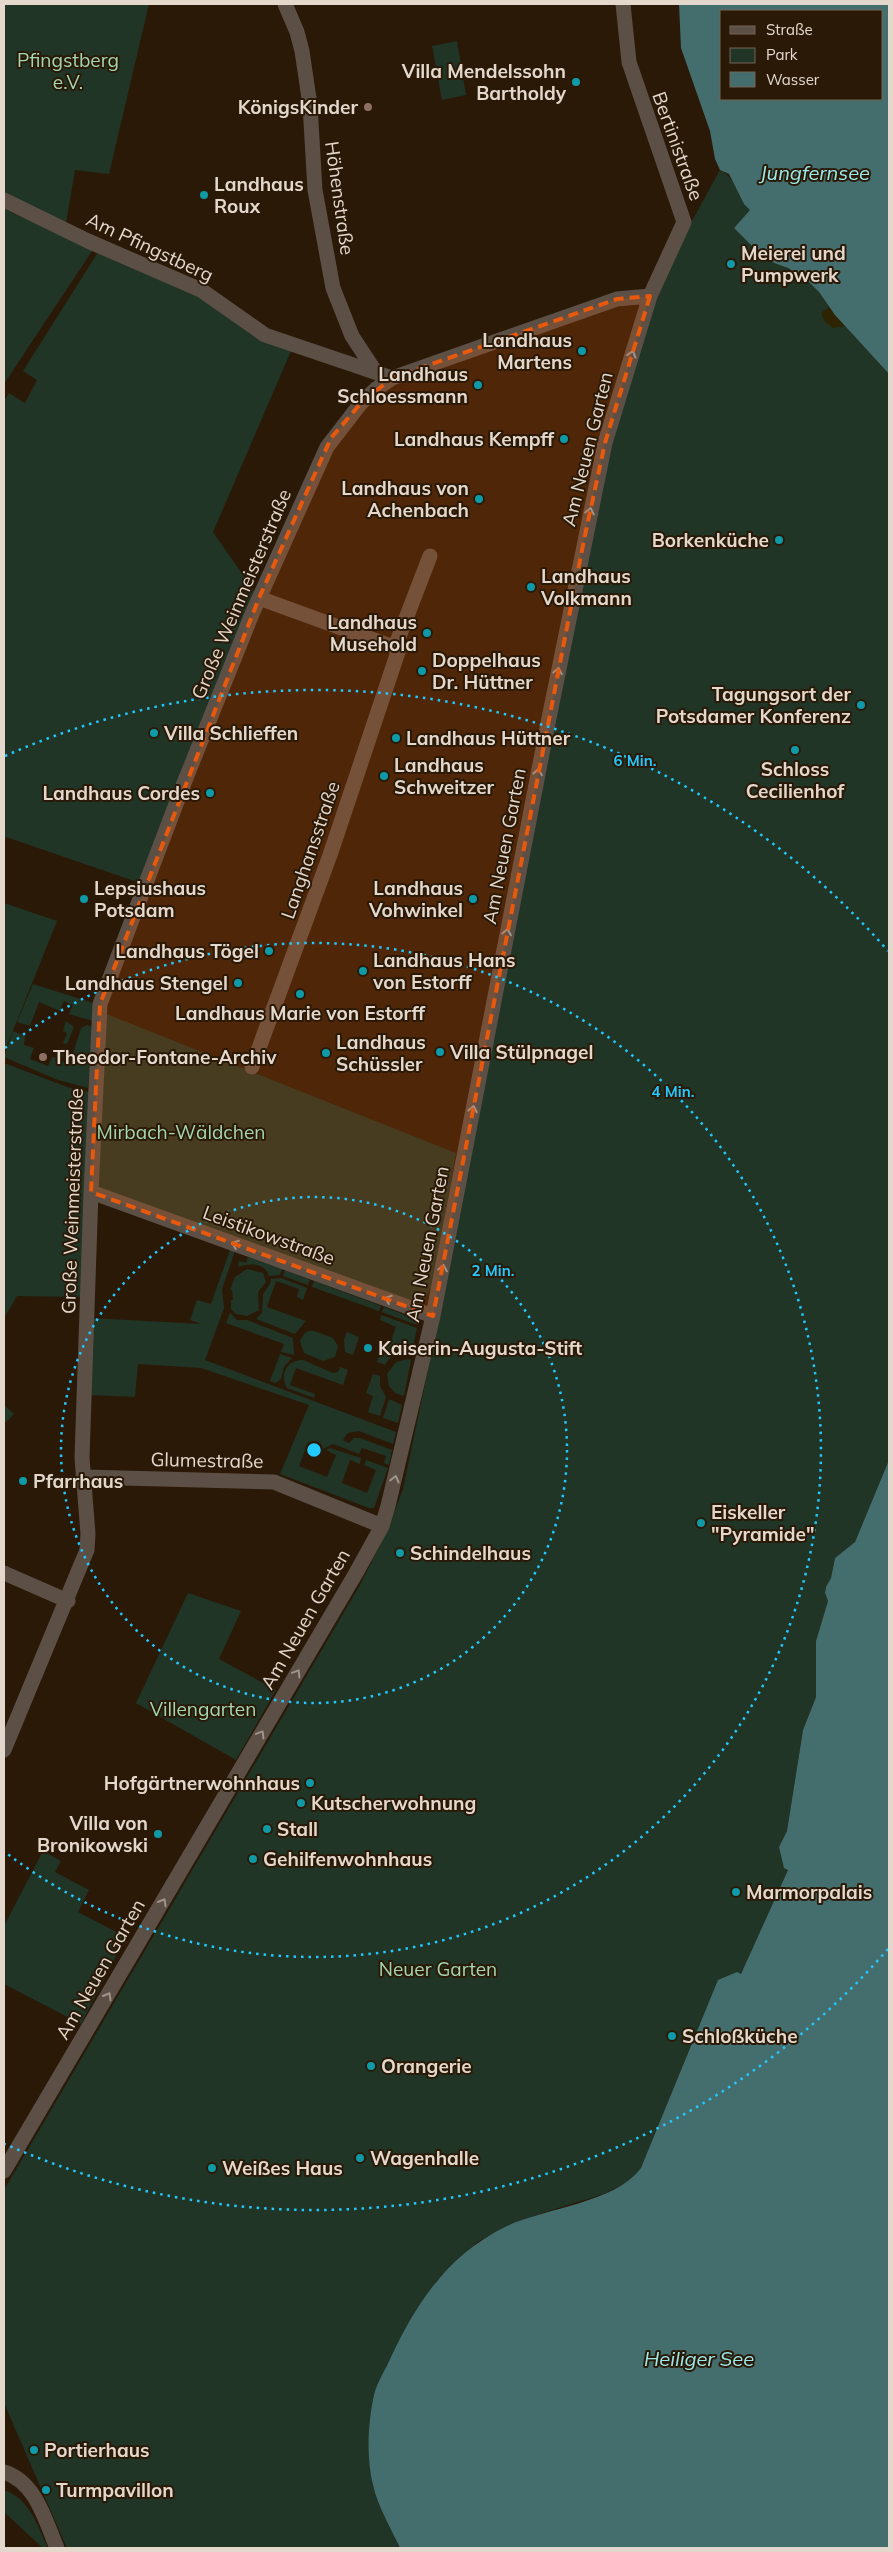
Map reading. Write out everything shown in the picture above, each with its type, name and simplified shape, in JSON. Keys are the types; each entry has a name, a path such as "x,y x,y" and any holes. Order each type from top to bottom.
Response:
{"street":[{"name":"Höhenstraße","path":"285,4 297,32 302,51 310,105 315,190 331,278 352,336 375,371"},
{"name":"Bertinistraße","path":"623,4 629,62 684,222 650,296"},
{"name":"Am Pfingstberg","path":"4,200 83,239 201,290 265,335 375,371"},
{"name":"Große Weinmeisterstraße","path":"4,1750 68,1601 87,1550 88,1534 82,1458 99,1011 184,783 259,598 332,438 376,389 392,378 617,299 650,296"},
{"name":"Am Neuen Garten","path":"4,2171 356,1574 382,1526 399,1463 433,1316 584,540 606,443 650,296"},
{"path":"332,356 352,336"},
{"path":"375,371 392,378"},
{"name":"Langhansstraße","path":"252,1067 330,855 399,649 395,647 430,556"},
{"path":"259,598 395,647"},
{"name":"Leistikowstraße","path":"91,1192 433,1316"},
{"name":"Glumestraße","path":"84,1477 274,1482 382,1526"},
{"path":"4,1573 68,1601"},
{"path":"4,2472 19,2479 27,2486 37,2503 57,2548"}],"highlighted area":[{"path":"650,296 605,443 584,540 433,1316 91,1192 100,1004 259,598 331,438 361,403 392,378 617,299"}],"green space":[{"name":"Pfingstberg e.V.","path":"4,4 149,4 109,174 75,170 66,223 4,193"},
{"path":"457,41 466,95 442,100 432,46"},
{"name":"Neuer Garten","path":"720,170 734,183 742,200 750,210 734,228 759,253 761,251 774,263 788,268 807,280 819,292 835,315 889,374 889,1460 855,1542 835,1558 831,1578 826,1587 825,1593 828,1601 816,1641 816,1697 803,1730 787,1831 779,1847 788,1870 741,1974 641,2168 633,2179 604,2194 542,2213 508,2226 479,2241 436,2281 370,2422 373,2486 400,2548 67,2548 4,2403 4,2190 360,1585 388,1529 403,1489 439,1317 588,534 620,414 655,303 688,228"},
{"path":"4,207 10,212 94,248 4,384"},
{"path":"100,249 201,293 291,351 213,532 254,591 140,883 6,837 4,843 4,401 9,393 25,403 37,380 23,371"},
{"path":"4,903 57,921 4,1053"},
{"path":"33,984 90,1002 93,1004 93,1021 69,1014 73,1005 64,1001 60,1011 39,1002 30,1026 17,1022"},
{"name":"Mirbach-Wäldchen","path":"99,1011 456,1153 433,1284 422,1306 97,1187"},
{"path":"66,1021 74,1027 67,1044 63,1043 67,1033 63,1031"},
{"path":"87,1025 92,1027 88,1088 58,1080 4,1057 13,1031 25,1036 24,1045 34,1048 30,1059 48,1066 52,1057 57,1058 61,1049 65,1051 61,1061 70,1063 81,1028"},
{"path":"4,1063 70,1088 89,1092 84,1297 17,1296 4,1318"},
{"path":"230,1250 235,1251 222,1289 224,1308 205,1360 396,1432 393,1444 359,1431 348,1433 343,1440 349,1443 354,1438 360,1438 392,1450 389,1465 384,1463 386,1456 362,1448 359,1454 333,1444 323,1449 308,1443 299,1466 327,1477 336,1455 326,1450 330,1448 361,1458 360,1464 350,1460 342,1483 367,1493 376,1470 364,1465 366,1460 388,1468 374,1508 369,1508 280,1474 309,1405 201,1368 138,1364 135,1397 89,1395 91,1318 201,1324 190,1320 197,1300 211,1304"},
{"path":"248,1257 282,1269 280,1275 269,1276 264,1268 256,1265 238,1267 239,1261 246,1263"},
{"path":"247,1269 263,1273 266,1282 258,1292 259,1310 247,1316 236,1314 231,1309 231,1300 233,1300 232,1290 230,1290 235,1277"},
{"path":"285,1270 310,1280 308,1285 283,1276"},
{"path":"281,1278 307,1288 303,1300 297,1297 299,1289 276,1281 267,1307 306,1321 295,1334 256,1319 262,1313 263,1294 271,1279"},
{"path":"314,1281 381,1306 379,1311 312,1287"},
{"path":"384,1307 418,1320 417,1325 382,1312"},
{"path":"230,1313 237,1320 247,1320 293,1338 294,1355 281,1352 284,1344 226,1323"},
{"path":"381,1315 417,1328 412,1353 396,1354 385,1365 377,1362 384,1341 390,1343 396,1327 380,1320"},
{"path":"308,1331 314,1331 333,1338 338,1346 335,1357 323,1361 304,1353 300,1341"},
{"path":"347,1332 359,1337 353,1355 345,1352 344,1339"},
{"path":"280,1354 292,1358 284,1367 281,1379 275,1383 270,1381"},
{"path":"303,1360 333,1373 338,1372 340,1367 348,1370 343,1385 296,1368 290,1385 315,1394 314,1398 287,1388 284,1378 286,1369 293,1362"},
{"path":"411,1360 404,1396 395,1393 389,1386 387,1374 396,1362"},
{"path":"373,1374 380,1376 380,1386 386,1397 380,1416 368,1412 373,1396 366,1393"},
{"path":"389,1399 402,1405 398,1423 383,1418"},
{"path":"4,1405 14,1414 6,1422 4,1422"},
{"name":"Villengarten","path":"188,1593 241,1611 219,1659 276,1690 236,1760 136,1703"},
{"path":"43,1851 61,1861 55,1872 89,1890 78,1912 126,1937 81,2024 4,1984 4,1926"},
{"path":"4,2490 13,2494 26,2506 32,2514 48,2548 43,2548 4,2512"}],"sand":[{"path":"829,307 845,326 833,328 825,322 821,313"}],"water":[{"name":"Jungfernsee","path":"679,4 889,4 889,374 835,315 819,292 807,280 788,268 774,263 761,251 759,253 734,228 750,210 744,204 729,174 720,170 715,159 710,131 681,48"},
{"name":"Heiliger See","path":"889,1460 889,2548 400,2548 378,2501 369,2463 370,2417 375,2390 379,2380 401,2336 424,2298 437,2281 468,2250 486,2237 507,2226 597,2197 614,2189 629,2180 641,2168 718,1980 737,1972 741,1974 788,1870 784,1868 779,1847 787,1831 803,1730 816,1697 816,1641 828,1601 825,1593 826,1587 831,1578 835,1558 855,1542"}],"place":[{"name":"Villa Mendelssohn Bartholdy","path":"576,82"},
{"name":"KönigsKinder","path":"368,107"},
{"name":"Landhaus Roux","path":"204,195"},
{"name":"Meierei und Pumpwerk","path":"731,264"},
{"name":"Landhaus Martens","path":"582,351"},
{"name":"Landhaus Schloessmann","path":"478,385"},
{"name":"Landhaus Kempff","path":"564,439"},
{"name":"Landhaus von Achenbach","path":"479,499"},
{"name":"Borkenküche","path":"779,540"},
{"name":"Landhaus Volkmann","path":"531,587"},
{"name":"Landhaus Musehold","path":"427,633"},
{"name":"Doppelhaus Dr. Hüttner","path":"422,671"},
{"name":"Tagungsort der Potsdamer Konferenz","path":"861,705"},
{"name":"Villa Schlieffen","path":"154,733"},
{"name":"Landhaus Hüttner","path":"396,738"},
{"name":"Schloss Cecilienhof","path":"795,750"},
{"name":"Landhaus Schweitzer","path":"384,776"},
{"name":"Landhaus Cordes","path":"210,793"},
{"name":"Lepsiushaus Potsdam","path":"84,899"},
{"name":"Landhaus Vohwinkel","path":"473,899"},
{"name":"Landhaus Tögel","path":"269,951"},
{"name":"Landhaus Hans von Estorff","path":"363,971"},
{"name":"Landhaus Stengel","path":"238,983"},
{"name":"Landhaus Marie von Estorff","path":"300,994"},
{"name":"Villa Stülpnagel","path":"440,1052"},
{"name":"Landhaus Schüssler","path":"326,1053"},
{"name":"Theodor-Fontane-Archiv","path":"43,1057"},
{"name":"Kaiserin-Augusta-Stift","path":"368,1348"},
{"name":"Pfarrhaus","path":"23,1481"},
{"name":"Eiskeller \"Pyramide\"","path":"701,1523"},
{"name":"Schindelhaus","path":"400,1553"},
{"name":"Hofgärtnerwohnhaus","path":"310,1783"},
{"name":"Kutscherwohnung","path":"301,1803"},
{"name":"Stall","path":"267,1829"},
{"name":"Villa von Bronikowski","path":"158,1834"},
{"name":"Gehilfenwohnhaus","path":"253,1859"},
{"name":"Marmorpalais","path":"736,1892"},
{"name":"Schloßküche","path":"672,2036"},
{"name":"Orangerie","path":"371,2066"},
{"name":"Wagenhalle","path":"360,2158"},
{"name":"Weißes Haus","path":"212,2168"},
{"name":"Portierhaus","path":"34,2450"},
{"name":"Turmpavillon","path":"46,2490"}]}
